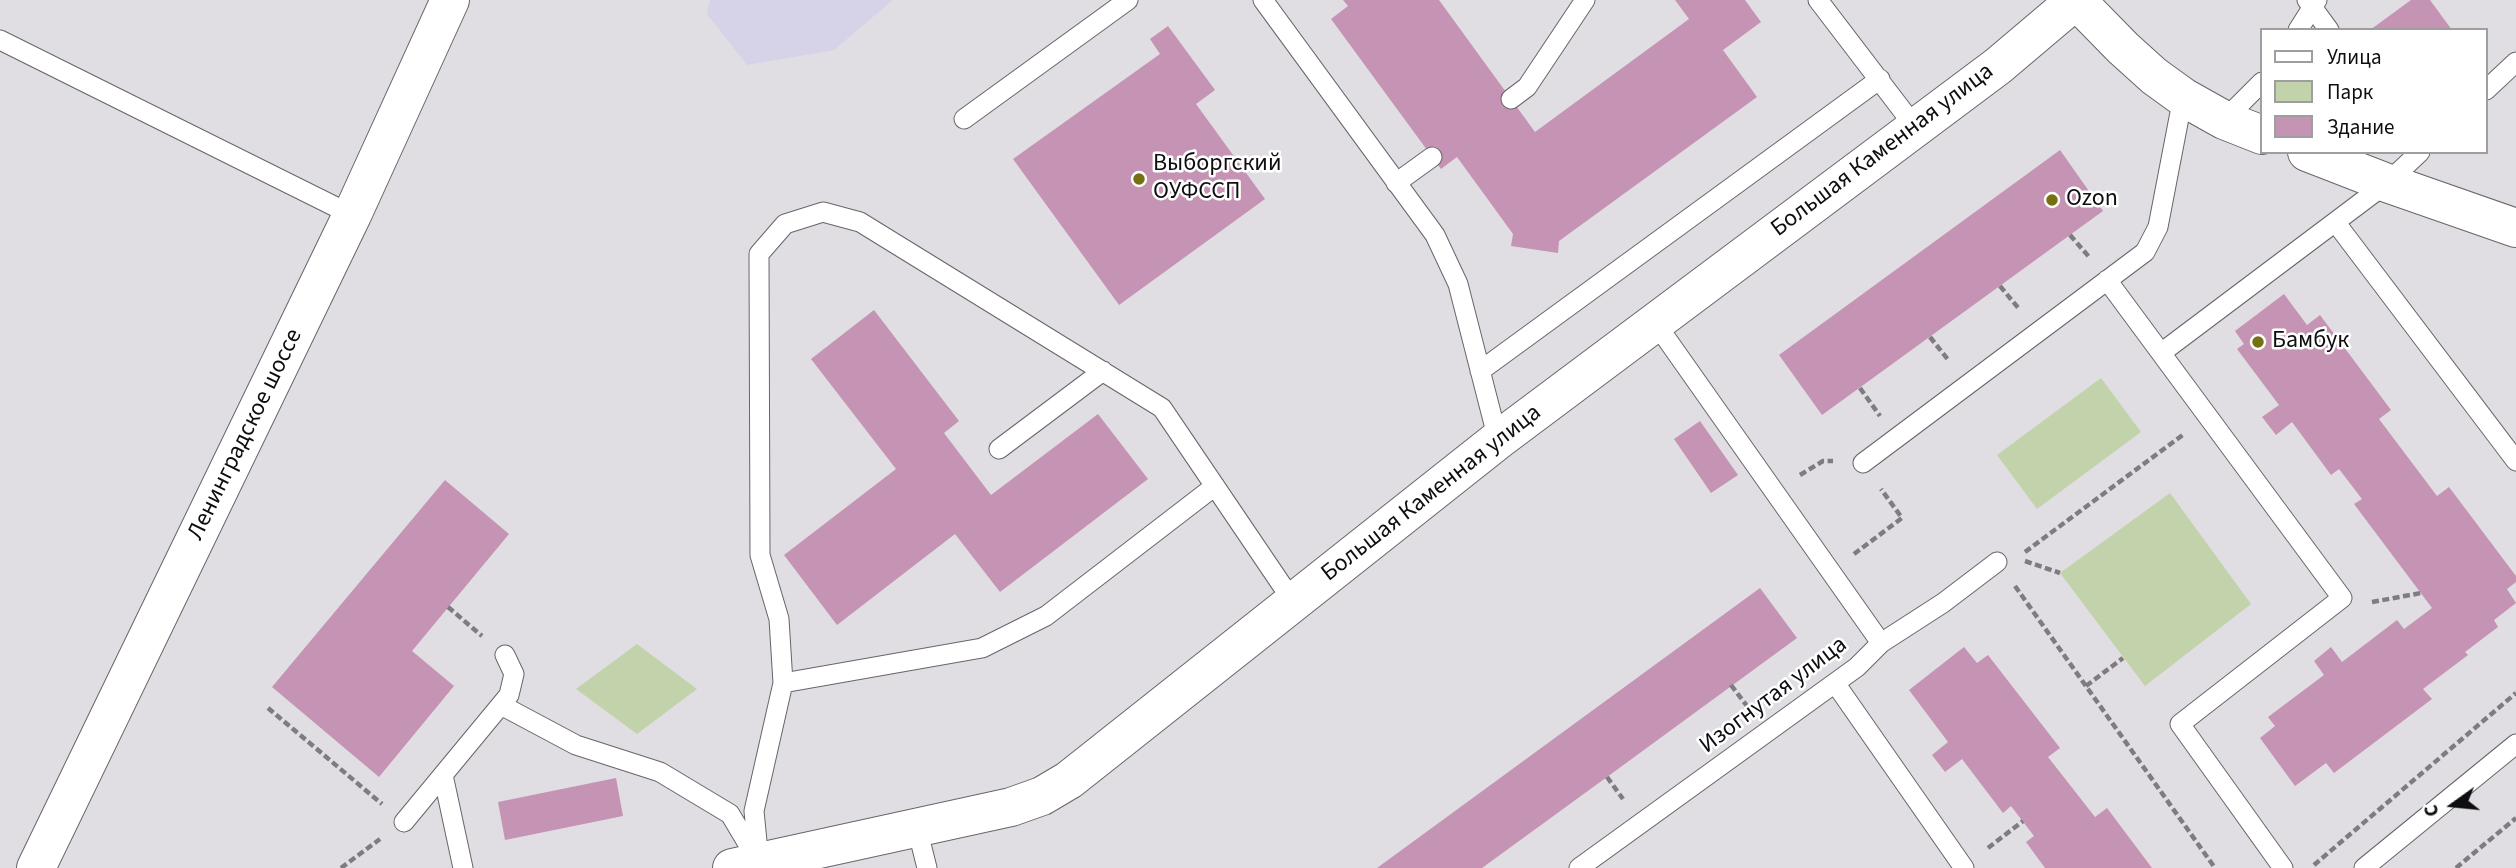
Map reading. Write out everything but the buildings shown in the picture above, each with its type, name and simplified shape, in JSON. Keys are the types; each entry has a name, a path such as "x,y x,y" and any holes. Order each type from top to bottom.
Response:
{"street":[{"name":"Ленинградское шоссе","path":"36,868 352,215 450,0"},
{"path":"2076,0 2123,48 2183,97 2224,120 2260,134"},
{"name":"Большая Каменная улица","path":"745,865 1011,807 1042,796 1069,780 1498,440 1998,66 2076,0"},
{"path":"2312,154 2516,228"}],"lane":[{"path":"964,119 1128,0"},
{"path":"1263,0 1435,235 1458,284 1498,440"},
{"path":"1511,99 1527,87 1585,0"},
{"path":"1818,0 1915,127"},
{"path":"2299,28 2312,2"},
{"path":"2312,2 2328,28"},
{"path":"0,40 352,215"},
{"path":"2488,88 2516,62"},
{"path":"1480,371 1880,79"},
{"path":"2224,120 2260,84"},
{"path":"1863,463 2145,252 2158,227 2183,97"},
{"path":"2161,353 2336,223 2387,183 2418,154"},
{"path":"1396,183 1432,157"},
{"path":"745,865 754,811 783,683 779,619 760,555 759,254 785,225 822,212 860,222 1162,408 1294,603"},
{"path":"2336,223 2516,461"},
{"path":"2107,280 2342,598 2180,724 2283,868"},
{"path":"1654,321 1881,643"},
{"path":"999,449 1103,371"},
{"path":"783,683 982,648 1046,616 1215,486"},
{"name":"Изогнутая улица","path":"1579,868 1857,667 1881,643 1943,603 1997,562"},
{"path":"404,822 509,695 514,674 505,655"},
{"path":"1835,683 1964,868"},
{"path":"501,705 576,745 660,772 730,814 745,865"},
{"path":"2364,868 2516,744"},
{"path":"443,775 463,868"},
{"path":"917,828 927,868"}],"path":[{"path":"2060,573 2017,558 2207,417"},
{"path":"1774,492 1823,461 1863,463 1902,518 1831,572"},
{"path":"1997,562 2215,868"},
{"path":"2372,603 2421,593"},
{"path":"448,607 505,655"},
{"path":"2086,686 2123,658"},
{"path":"2311,868 2516,693"},
{"path":"268,708 404,822 341,868"},
{"path":"2456,868 2516,818"},
{"path":"1988,848 2023,821"}],"shaded area":[{"path":"710,0 893,0 834,50 747,65 707,14"}],"green space":[{"path":"2101,378 2141,432 2037,509 1997,455"},
{"path":"2170,493 2251,604 2145,686 2060,573"},
{"path":"637,644 697,689 637,734 576,689"}],"place":[{"name":"Выборгский ОУФССП","path":"1139,179"},
{"name":"Ozon","path":"2052,200"},
{"name":"Бамбук","path":"2258,342"}]}
